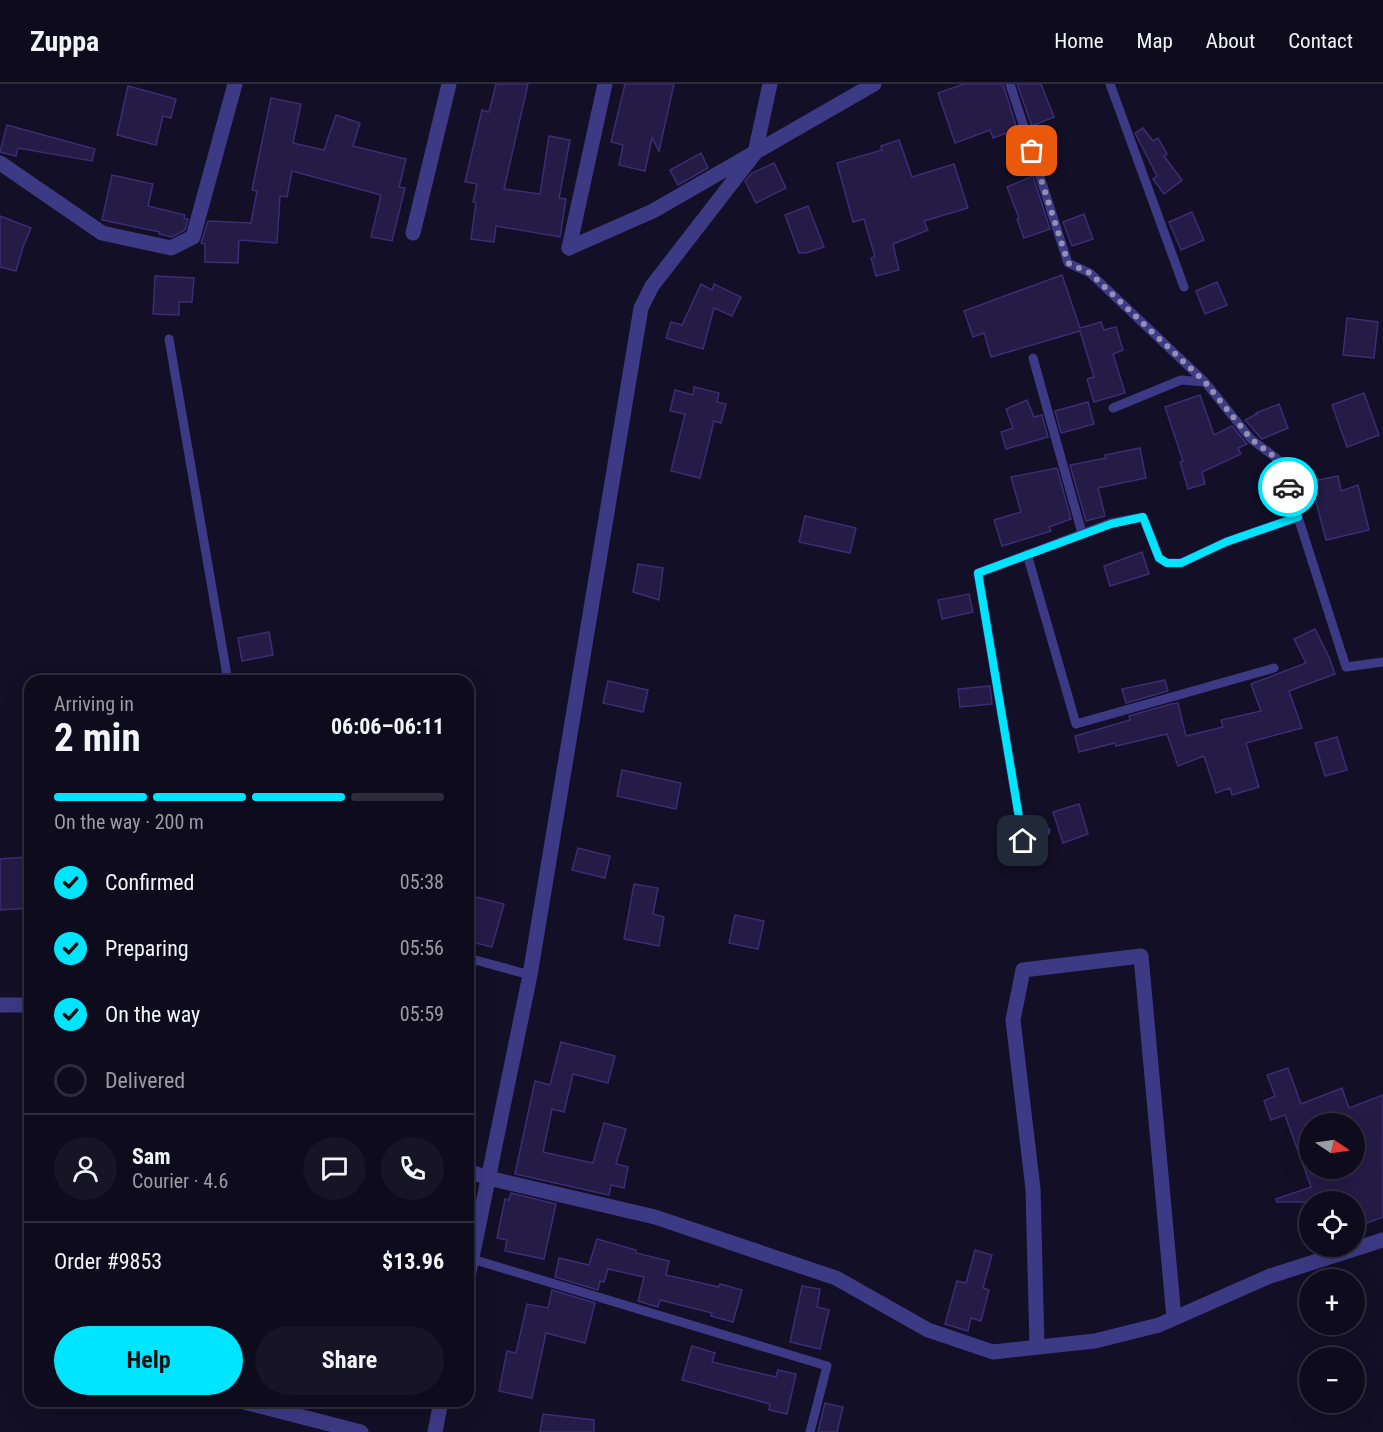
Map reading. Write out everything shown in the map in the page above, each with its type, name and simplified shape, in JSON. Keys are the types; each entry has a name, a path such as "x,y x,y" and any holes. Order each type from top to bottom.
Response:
{"street":[{"path":"0,162 102,233 171,248 193,237 235,84"},
{"path":"413,233 449,84"},
{"path":"605,84 569,248 653,211 874,84"},
{"path":"474,1249 530,975 641,308 652,286 755,153 770,84"},
{"path":"1037,1347 1032,1189 1013,1020 1023,970 1141,956 1174,1318"},
{"path":"0,1005 24,1005"},
{"path":"474,1174 655,1217 836,1278 928,1330 993,1352 1095,1341 1159,1325 1269,1276 1383,1240"},
{"path":"263,1407 361,1432"},
{"path":"435,1432 440,1407"}],"lane":[{"path":"1010,84 1068,263 1090,273 1205,382 1251,439 1280,461 1346,666 1383,662"},
{"path":"1110,84 1185,287"},
{"path":"169,339 227,675"},
{"path":"1033,358 1082,533"},
{"path":"1113,408 1181,380 1205,382"},
{"path":"1046,831 1023,841 978,573 1082,533 1143,517 1159,558 1167,563 1181,563 1226,542 1298,517"},
{"path":"1027,554 1076,724 1274,668"},
{"path":"474,960 530,975"},
{"path":"474,1260 827,1366 810,1432"}],"building":[{"path":"496,84 528,84 504,189 540,194 549,136 570,140 559,198 566,199 560,237 496,226 494,242 471,239 476,202 473,202 477,184 465,182 482,110 489,112"},
{"path":"625,84 674,84 659,151 652,138 645,171 619,165 623,145 611,142"},
{"path":"964,84 1003,84 1017,129 993,138 990,130 955,143 938,93"},
{"path":"1017,84 1041,84 1054,117 1032,126"},
{"path":"128,86 176,99 171,118 163,116 156,145 117,135"},
{"path":"271,98 301,104 293,143 324,150 336,115 360,123 353,146 406,159 399,187 405,188 392,241 371,237 381,195 292,171 287,197 280,196 277,243 239,240 238,263 205,262 205,244 201,243 208,221 251,223 257,191 252,190"},
{"path":"7,125 95,149 92,161 18,148 16,156 0,152"},
{"path":"1143,128 1153,141 1158,138 1167,154 1164,156 1182,180 1164,194 1153,179 1157,176 1135,133"},
{"path":"899,140 912,177 954,164 968,208 924,221 928,230 893,244 899,270 876,276 871,258 875,257 864,219 853,222 837,163 882,150 881,146"},
{"path":"701,153 708,168 678,185 670,170"},
{"path":"774,163 786,188 756,203 745,181 752,173"},
{"path":"112,175 153,184 148,206 185,215 184,219 188,219 185,230 172,237 159,234 160,232 102,220"},
{"path":"1033,176 1050,229 1024,238 1007,187"},
{"path":"808,206 824,247 799,253 785,215"},
{"path":"1192,212 1204,240 1181,250 1169,222"},
{"path":"1084,214 1093,239 1072,246 1063,222"},
{"path":"0,216 31,228 16,271 0,267"},
{"path":"1062,275 1080,328 1101,322 1104,330 1116,327 1123,350 1113,354 1125,393 1094,402 1087,379 1094,377 1080,331 991,357 984,333 973,337 964,311"},
{"path":"155,276 194,278 192,302 179,302 179,315 153,314"},
{"path":"1217,282 1227,305 1205,314 1196,291"},
{"path":"701,284 712,290 714,284 741,297 732,316 714,308 703,349 666,338 671,322 682,325"},
{"path":"1347,318 1378,322 1374,358 1343,355"},
{"path":"694,387 719,393 717,402 726,404 721,423 714,421 700,478 671,471 685,414 670,411 675,390 693,395"},
{"path":"1364,393 1379,435 1347,447 1332,405"},
{"path":"1200,395 1214,435 1232,426 1247,444 1238,448 1241,454 1202,472 1205,484 1188,489 1180,462 1183,461 1165,407"},
{"path":"1027,400 1034,417 1042,415 1048,437 1006,449 1001,432 1013,428 1006,409"},
{"path":"1088,402 1094,424 1061,433 1055,411"},
{"path":"1279,404 1288,428 1262,439 1245,420"},
{"path":"1140,448 1146,478 1098,488 1105,516 1086,521 1070,465"},
{"path":"1057,468 1071,519 1049,527 1051,531 1002,546 994,520 1021,512 1011,477"},
{"path":"1338,476 1341,491 1358,485 1369,530 1326,540 1316,502 1312,503 1308,482"},
{"path":"805,516 856,528 850,553 799,542"},
{"path":"1142,552 1149,574 1110,586 1104,566"},
{"path":"638,564 663,568 659,600 633,592"},
{"path":"969,594 973,612 942,619 938,600"},
{"path":"1315,629 1335,674 1289,691 1302,728 1246,743 1259,787 1232,795 1230,788 1216,793 1204,756 1178,766 1167,734 1079,752 1075,736 1130,720 1129,716 1171,704 1178,703 1186,736 1223,727 1221,720 1261,711 1251,684 1306,663 1294,639"},
{"path":"269,632 273,655 242,661 238,638"},
{"path":"1165,680 1168,691 1126,703 1122,689"},
{"path":"608,681 648,690 643,712 603,703"},
{"path":"990,686 992,704 960,707 958,689"},
{"path":"1337,737 1347,770 1325,776 1315,743"},
{"path":"622,770 681,783 676,809 617,796"},
{"path":"1079,804 1088,834 1063,843 1053,812"},
{"path":"578,848 610,856 605,878 572,870"},
{"path":"24,857 24,908 0,910 0,859"},
{"path":"634,884 658,888 653,914 664,917 659,946 624,939"},
{"path":"474,896 504,904 492,947 474,942"},
{"path":"735,915 764,921 758,949 729,943"},
{"path":"561,1042 615,1056 608,1083 573,1074 564,1112 552,1109 543,1152 593,1163 604,1123 626,1129 616,1164 628,1167 624,1188 611,1185 609,1195 515,1174 535,1081 550,1085"},
{"path":"1288,1068 1301,1104 1342,1088 1349,1108 1383,1095 1383,1217 1365,1224 1365,1191 1299,1191 1311,1187 1308,1179 1365,1179 1365,1113 1299,1113 1299,1154 1285,1115 1271,1120 1264,1101 1275,1096 1267,1075"},
{"path":"1299,1191 1299,1202 1277,1202 1276,1199"},
{"path":"511,1193 556,1204 544,1259 505,1251 507,1240 497,1238 505,1199 509,1200"},
{"path":"597,1239 636,1250 636,1253 669,1261 666,1275 742,1290 733,1322 711,1316 712,1313 660,1300 658,1307 638,1301 644,1277 608,1269 604,1282 600,1281 598,1290 555,1277 559,1258 589,1265"},
{"path":"975,1250 992,1255 983,1288 989,1290 981,1321 971,1318 968,1331 945,1324 957,1281 966,1283"},
{"path":"802,1286 820,1289 817,1307 829,1310 820,1349 790,1342"},
{"path":"552,1290 595,1303 585,1343 546,1333 532,1398 499,1391 507,1351 516,1353 527,1304 548,1308"},
{"path":"692,1346 715,1353 712,1362 776,1377 778,1370 796,1374 787,1414 769,1410 770,1404 682,1380"},
{"path":"825,1403 843,1407 837,1432 818,1432"},
{"path":"543,1414 594,1420 594,1432 540,1432"}],"way so far":[{"path":"1032,151 1068,263 1090,273 1205,382 1251,439 1280,461 1288,487"}],"route":[{"path":"1023,841 978,573 1082,533 1143,517 1159,558 1167,563 1181,563 1226,542 1298,517 1288,487"}]}
